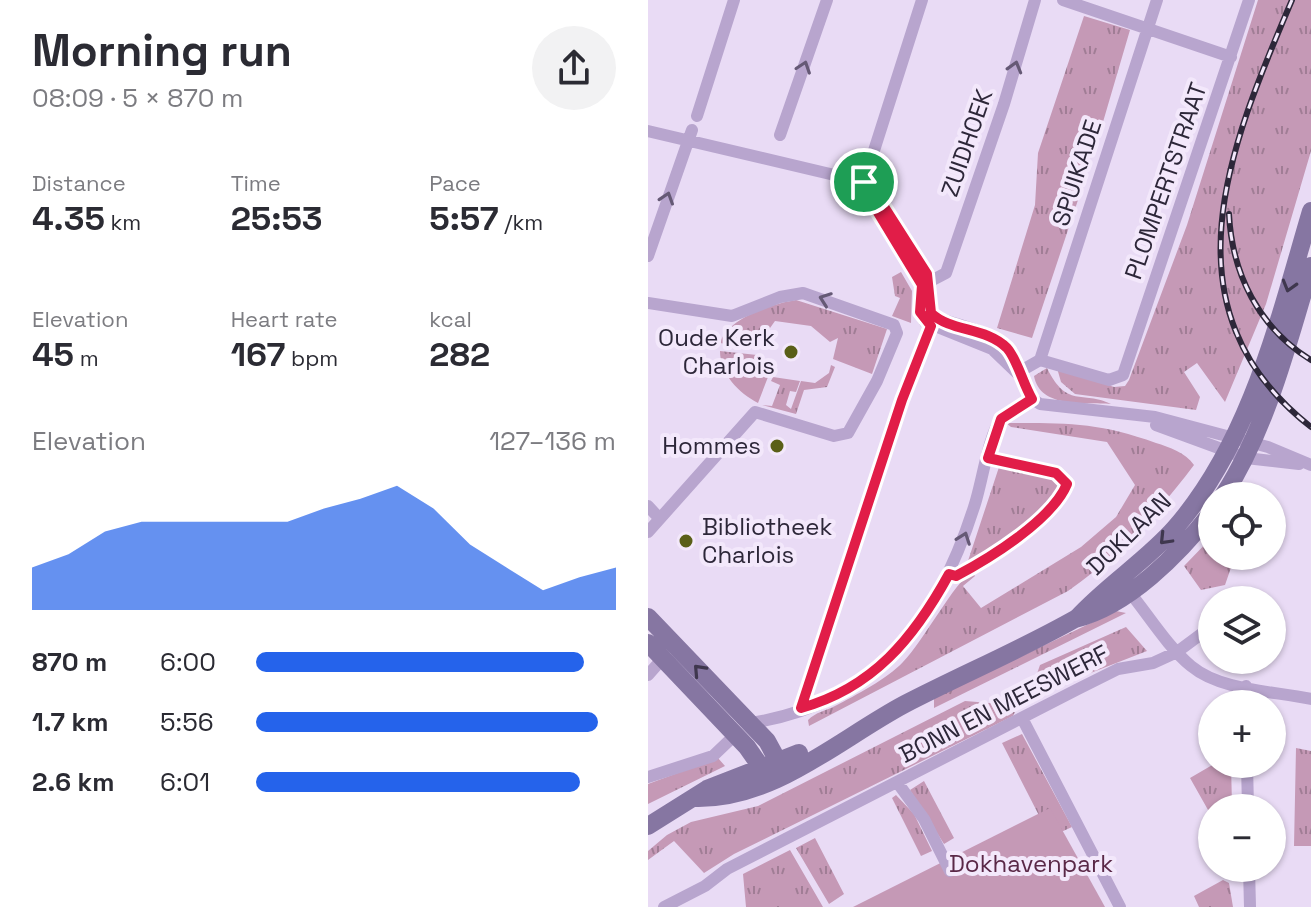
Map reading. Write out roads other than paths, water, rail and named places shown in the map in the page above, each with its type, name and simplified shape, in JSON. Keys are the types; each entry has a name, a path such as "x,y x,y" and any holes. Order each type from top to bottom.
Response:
{"main road":[{"name":"DOKLAAN","path":"1124,586 1202,493 1228,445 1273,342 1311,211"},
{"path":"1231,482 1249,450 1311,266"},
{"name":"DOKLAAN","path":"648,826 707,789 774,770 856,725 881,717 1075,619 1124,586 1198,524"},
{"path":"648,617 772,748 774,770"},
{"path":"648,643 731,732 774,770"},
{"path":"731,732 737,723 746,719"}],"street":[{"path":"697,116 734,0"},
{"path":"776,147 827,0"},
{"path":"922,0 864,182 868,196 926,284 920,312 933,322 1001,343 1016,360 1017,373 1032,399 1050,407 1105,409 1143,417 1249,450"},
{"name":"ZUIDHOEK","path":"926,284 946,273 1004,104 1035,0"},
{"path":"1063,0 1231,57"},
{"name":"SPUIKADE","path":"1040,360 1157,0"},
{"name":"PLOMPERTSTRAAT","path":"1040,360 1109,380 1123,375 1249,0"},
{"path":"648,131 776,147 864,182"},
{"path":"648,256 689,135"},
{"path":"648,303 732,316 780,297 803,293 897,329 877,381 843,436 834,436 757,412 648,532"},
{"path":"801,708 914,367 933,322"},
{"path":"1017,373 1040,360"},
{"path":"746,719 839,697 876,672 902,643 949,574 1001,419 1032,399"},
{"path":"949,574 956,576 1011,541 1062,496 1067,484 1056,473 988,458"},
{"path":"648,506 659,518"},
{"path":"1124,586 1177,652 1206,675 1311,699"},
{"name":"BONN EN MEESWERF","path":"664,907 705,886 718,875 1118,669 1153,663 1177,652 1198,636"},
{"path":"648,675 663,658"},
{"path":"1246,686 1246,690"},
{"path":"1022,718 1120,907"},
{"path":"648,777 713,756 731,732"},
{"name":"BONN EN MEESWERF","path":"897,782 924,819 950,871"},
{"path":"1249,882 1250,907"}],"railway":[{"path":"1292,0 1248,111 1231,168 1222,224 1222,278 1236,331 1264,381 1311,427"},
{"path":"1229,214 1236,258 1252,298 1277,332 1311,360"}],"place":[{"name":"Oude Kerk Charlois","path":"791,352"},
{"name":"Hommes","path":"777,446"},
{"name":"Bibliotheek Charlois","path":"686,541"}],"park label":[{"name":"Dokhavenpark","path":"1031,864"}]}
